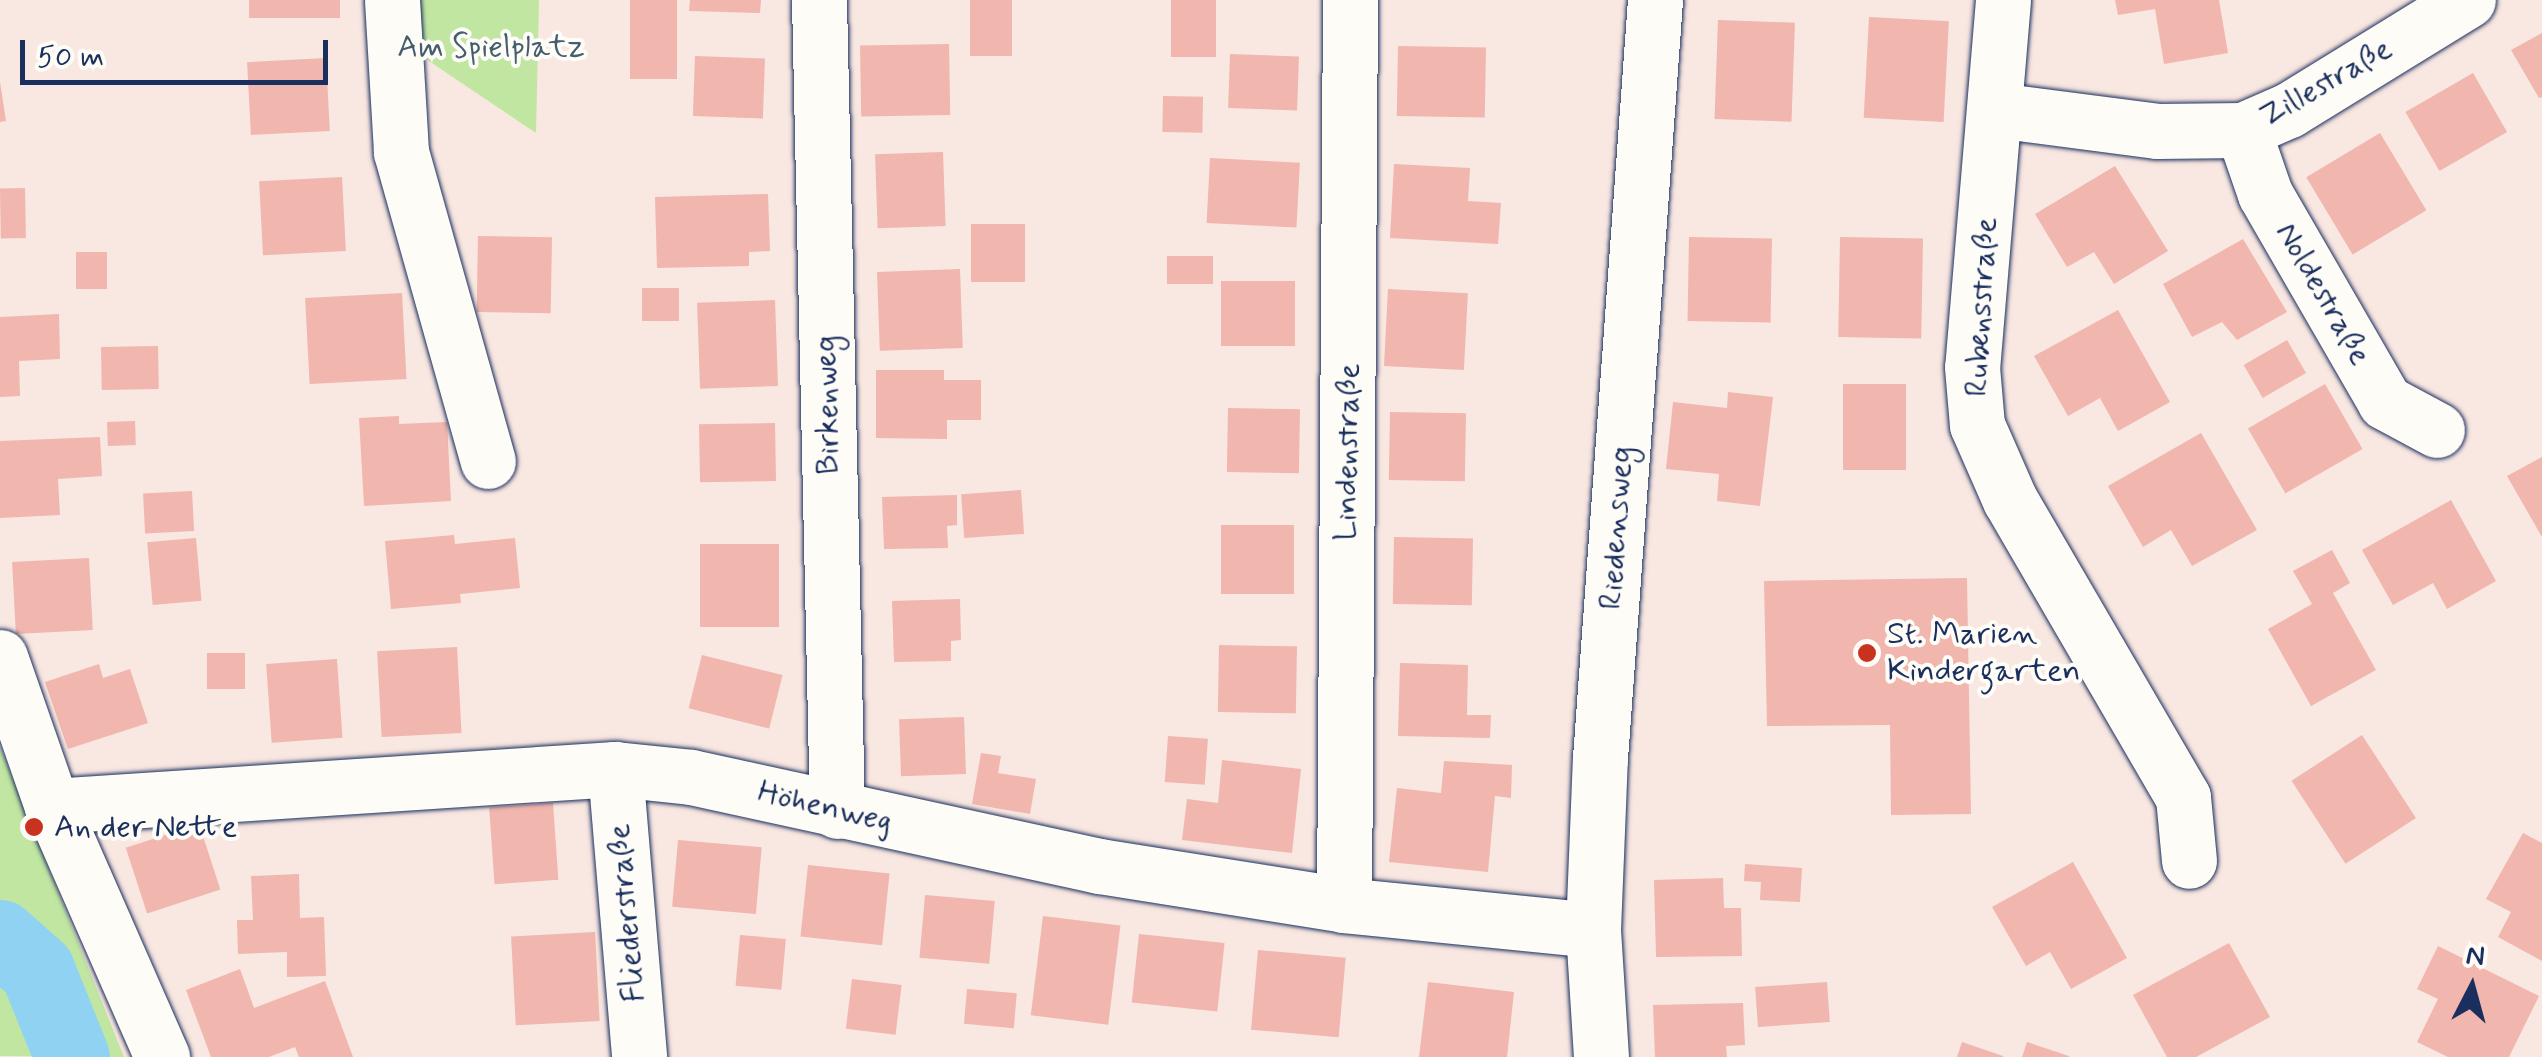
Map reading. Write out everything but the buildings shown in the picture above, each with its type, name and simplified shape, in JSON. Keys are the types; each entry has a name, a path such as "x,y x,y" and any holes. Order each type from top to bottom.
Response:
{"street":[{"path":"392,0 401,152 488,461"},
{"name":"Birkenweg","path":"818,0 837,811"},
{"name":"Lindenstraße","path":"1344,905 1350,0"},
{"name":"Riedensweg","path":"1601,1057 1593,930 1601,738 1654,0"},
{"name":"Rubensstraße","path":"2003,0 1972,367 1977,425 2010,500 2183,797 2190,860"},
{"name":"Zillestraße","path":"1996,110 2156,131 2243,130 2289,110 2468,0"},
{"name":"Noldestraße","path":"2243,130 2265,194 2385,402 2437,430"},
{"path":"0,657 52,806 162,1057"},
{"name":"Höhenweg","path":"52,806 615,769 691,777 1099,866 1344,905 1593,930"},
{"name":"Fliederstraße","path":"615,769 639,1057"}],"green space":[{"name":"Am Spielplatz","path":"407,0 539,0 536,133 408,47"},
{"path":"0,747 124,1057 0,1056"}],"waterway":[{"path":"0,937 37,970 72,1057"}],"place":[{"name":"St. Marien Kindergarten","path":"1867,653"},
{"name":"An der Nette","path":"34,827"}]}
